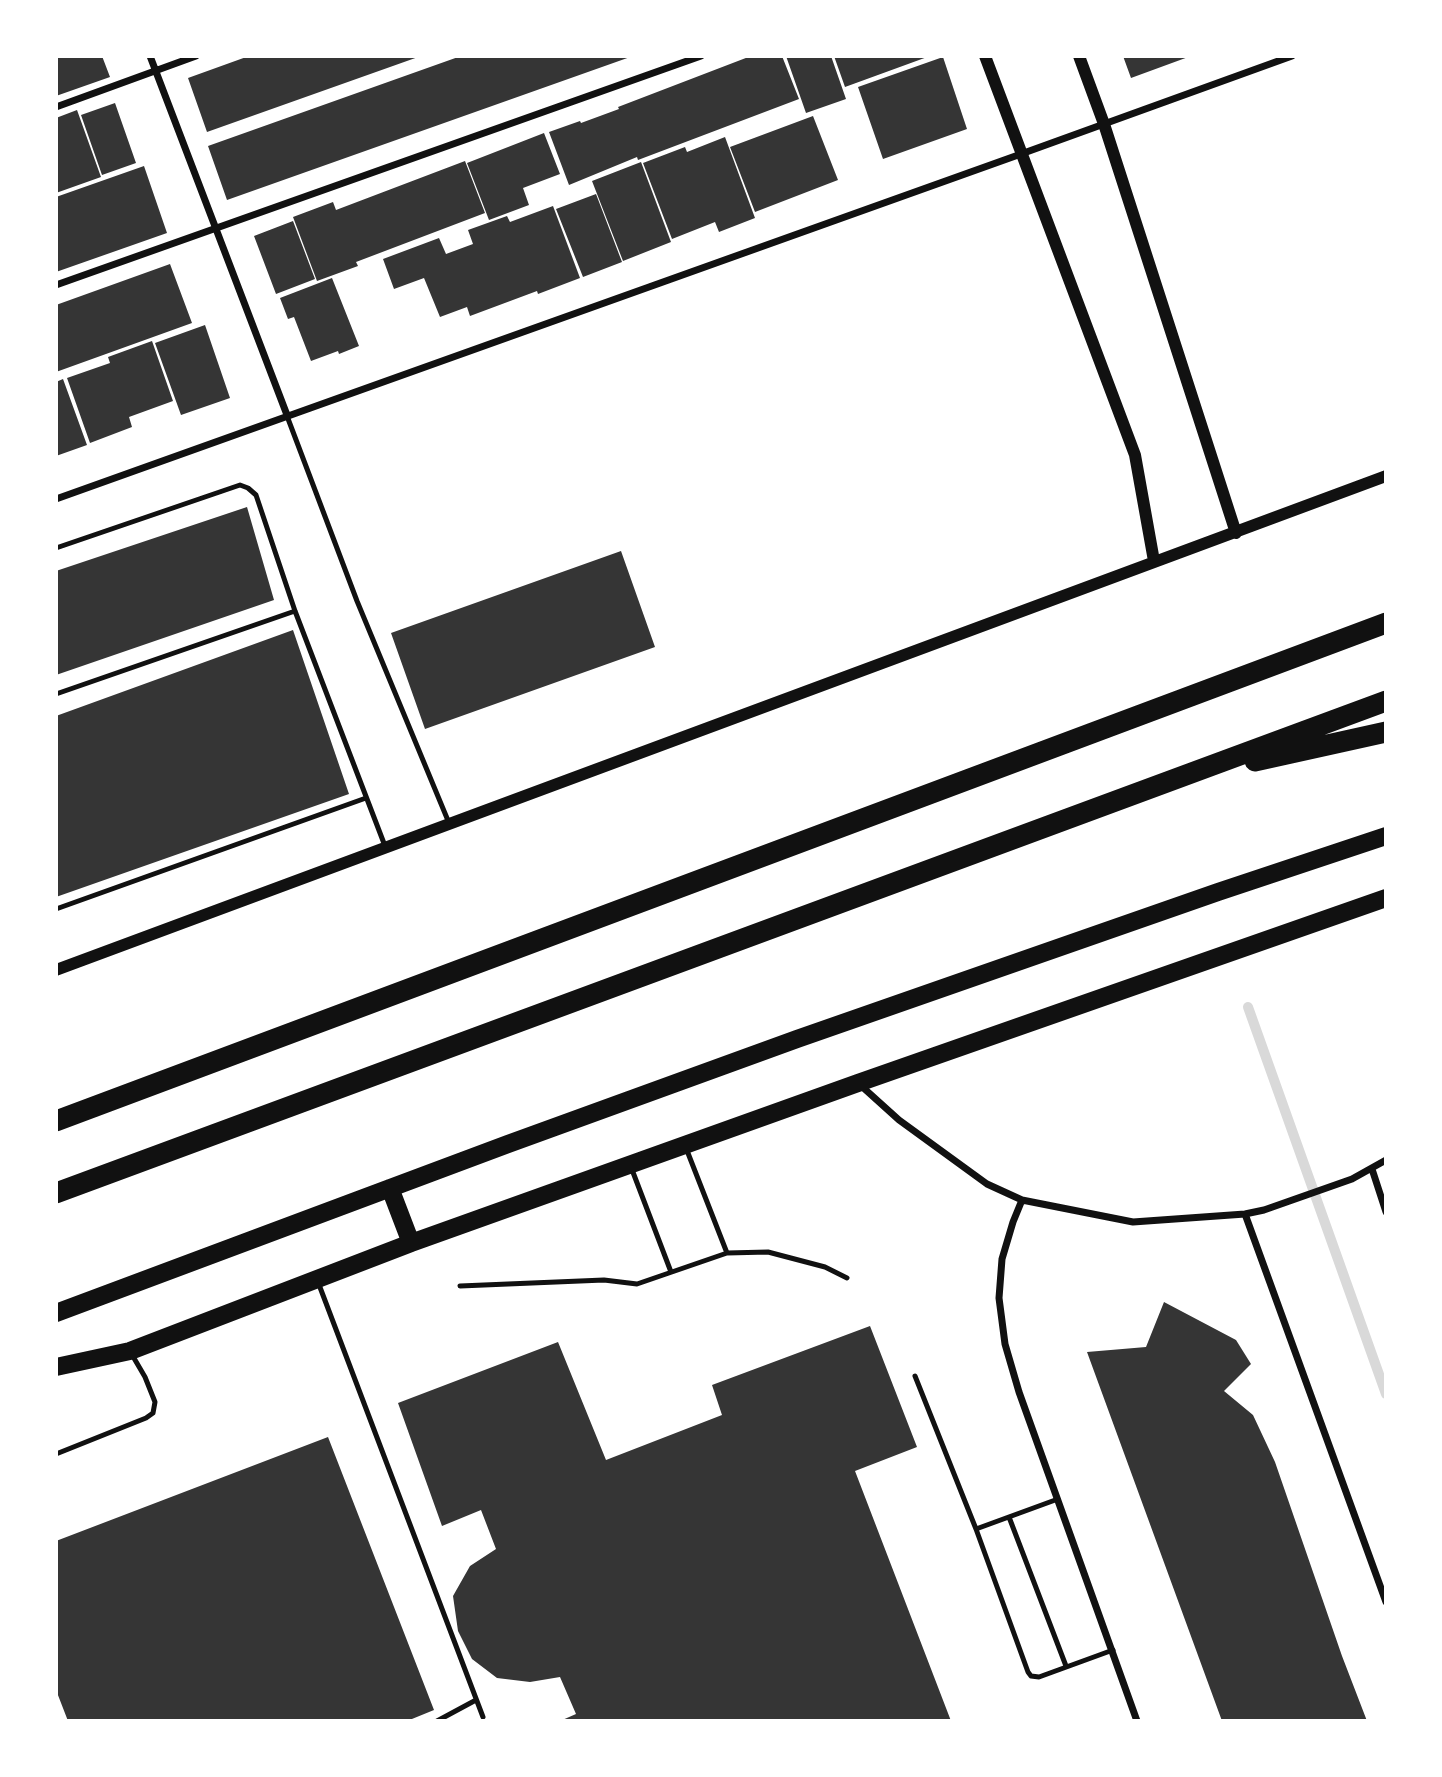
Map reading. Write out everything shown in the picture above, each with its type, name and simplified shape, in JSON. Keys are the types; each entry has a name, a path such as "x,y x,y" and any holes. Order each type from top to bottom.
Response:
{"highway":[{"path":"56,1121 1386,623"},
{"path":"56,1194 1386,701"},
{"path":"1176,778 1386,732"}],"main road":[{"path":"56,1312 823,1030 1386,836"},
{"path":"56,1367 130,1351 411,1243 1386,898"},
{"path":"390,1188 411,1243"}],"street":[{"path":"150,56 287,415"},
{"path":"56,107 195,56"},
{"path":"56,285 701,56"},
{"path":"985,56 1135,455 1154,561"},
{"path":"1079,56 1104,124 1236,533"},
{"path":"56,499 1292,56"},
{"path":"56,970 1386,476"},
{"path":"858,1083 899,1120 987,1184 1022,1200 1133,1222 1245,1214 1264,1210 1352,1179 1386,1160"},
{"path":"1371,1169 1386,1212"},
{"path":"1022,1200 1002,1259 999,1298 1005,1344 1137,1721"},
{"path":"1245,1214 1386,1602"}],"lane":[{"path":"287,415 357,601 449,822"},
{"path":"56,548 240,485 256,495 295,611 386,847"},
{"path":"56,694 295,611"},
{"path":"56,909 366,798"},
{"path":"685,1145 727,1253"},
{"path":"630,1166 671,1272"},
{"path":"460,1286 604,1280 637,1284 727,1253 768,1252 825,1267 846,1278"},
{"path":"317,1279 483,1717"},
{"path":"56,1454 153,1413 155,1402 130,1351"},
{"path":"915,1376 1028,1672 1031,1676 1038,1677 1113,1650"},
{"path":"976,1530 1058,1499"},
{"path":"1009,1517 1066,1667"},
{"path":"437,1721 476,1700"}],"building":[{"path":"56,56 102,56 110,77 56,96"},
{"path":"249,56 421,56 207,132 188,78"},
{"path":"461,56 633,56 227,200 208,146"},
{"path":"751,56 782,56 799,99 638,160 637,157 569,185 549,132 619,109 618,107"},
{"path":"786,56 831,56 846,99 806,113"},
{"path":"834,56 930,56 845,87"},
{"path":"1123,56 1191,56 1131,78"},
{"path":"943,57 967,129 883,159 858,87"},
{"path":"115,103 136,163 102,175 81,115"},
{"path":"77,110 101,177 56,193 56,118"},
{"path":"813,116 838,180 755,212 730,147"},
{"path":"544,133 560,174 523,188 529,205 489,220 467,163"},
{"path":"725,137 755,218 719,232 715,222 672,239 643,163 685,147 687,152"},
{"path":"465,161 485,213 356,262 358,266 317,281 293,217 333,202 336,210"},
{"path":"641,162 671,242 623,261 592,181"},
{"path":"144,166 167,233 56,272 56,197"},
{"path":"596,194 622,262 583,277 556,209"},
{"path":"553,206 580,278 470,316 467,307 440,317 424,278 394,289 383,259 439,238 446,254 473,244 468,230 507,216 510,222"},
{"path":"293,221 315,279 276,294 254,236"},
{"path":"170,264 192,323 56,372 56,305"},
{"path":"332,278 359,346 311,361 294,317 288,319 280,298"},
{"path":"205,325 230,398 181,415 155,343"},
{"path":"152,341 173,401 129,417 132,427 90,443 67,378 110,363 108,357"},
{"path":"63,379 87,445 56,456 56,382"},
{"path":"247,507 274,600 56,675 56,571"},
{"path":"621,551 655,647 425,729 391,633"},
{"path":"293,630 349,794 56,897 56,716"},
{"path":"1164,1302 1236,1340 1251,1364 1224,1391 1253,1415 1275,1462 1367,1721 1222,1721 1087,1352 1146,1347"},
{"path":"870,1326 917,1447 855,1471 951,1721 560,1721 576,1714 560,1677 530,1682 497,1678 472,1659 458,1631 453,1596 470,1566 496,1549 481,1510 442,1526 398,1403 558,1342 606,1460 722,1415 712,1385"},
{"path":"328,1437 434,1710 407,1721 68,1721 56,1690 56,1541"}],"waterway":[{"path":"1248,1007 1386,1394"}]}
